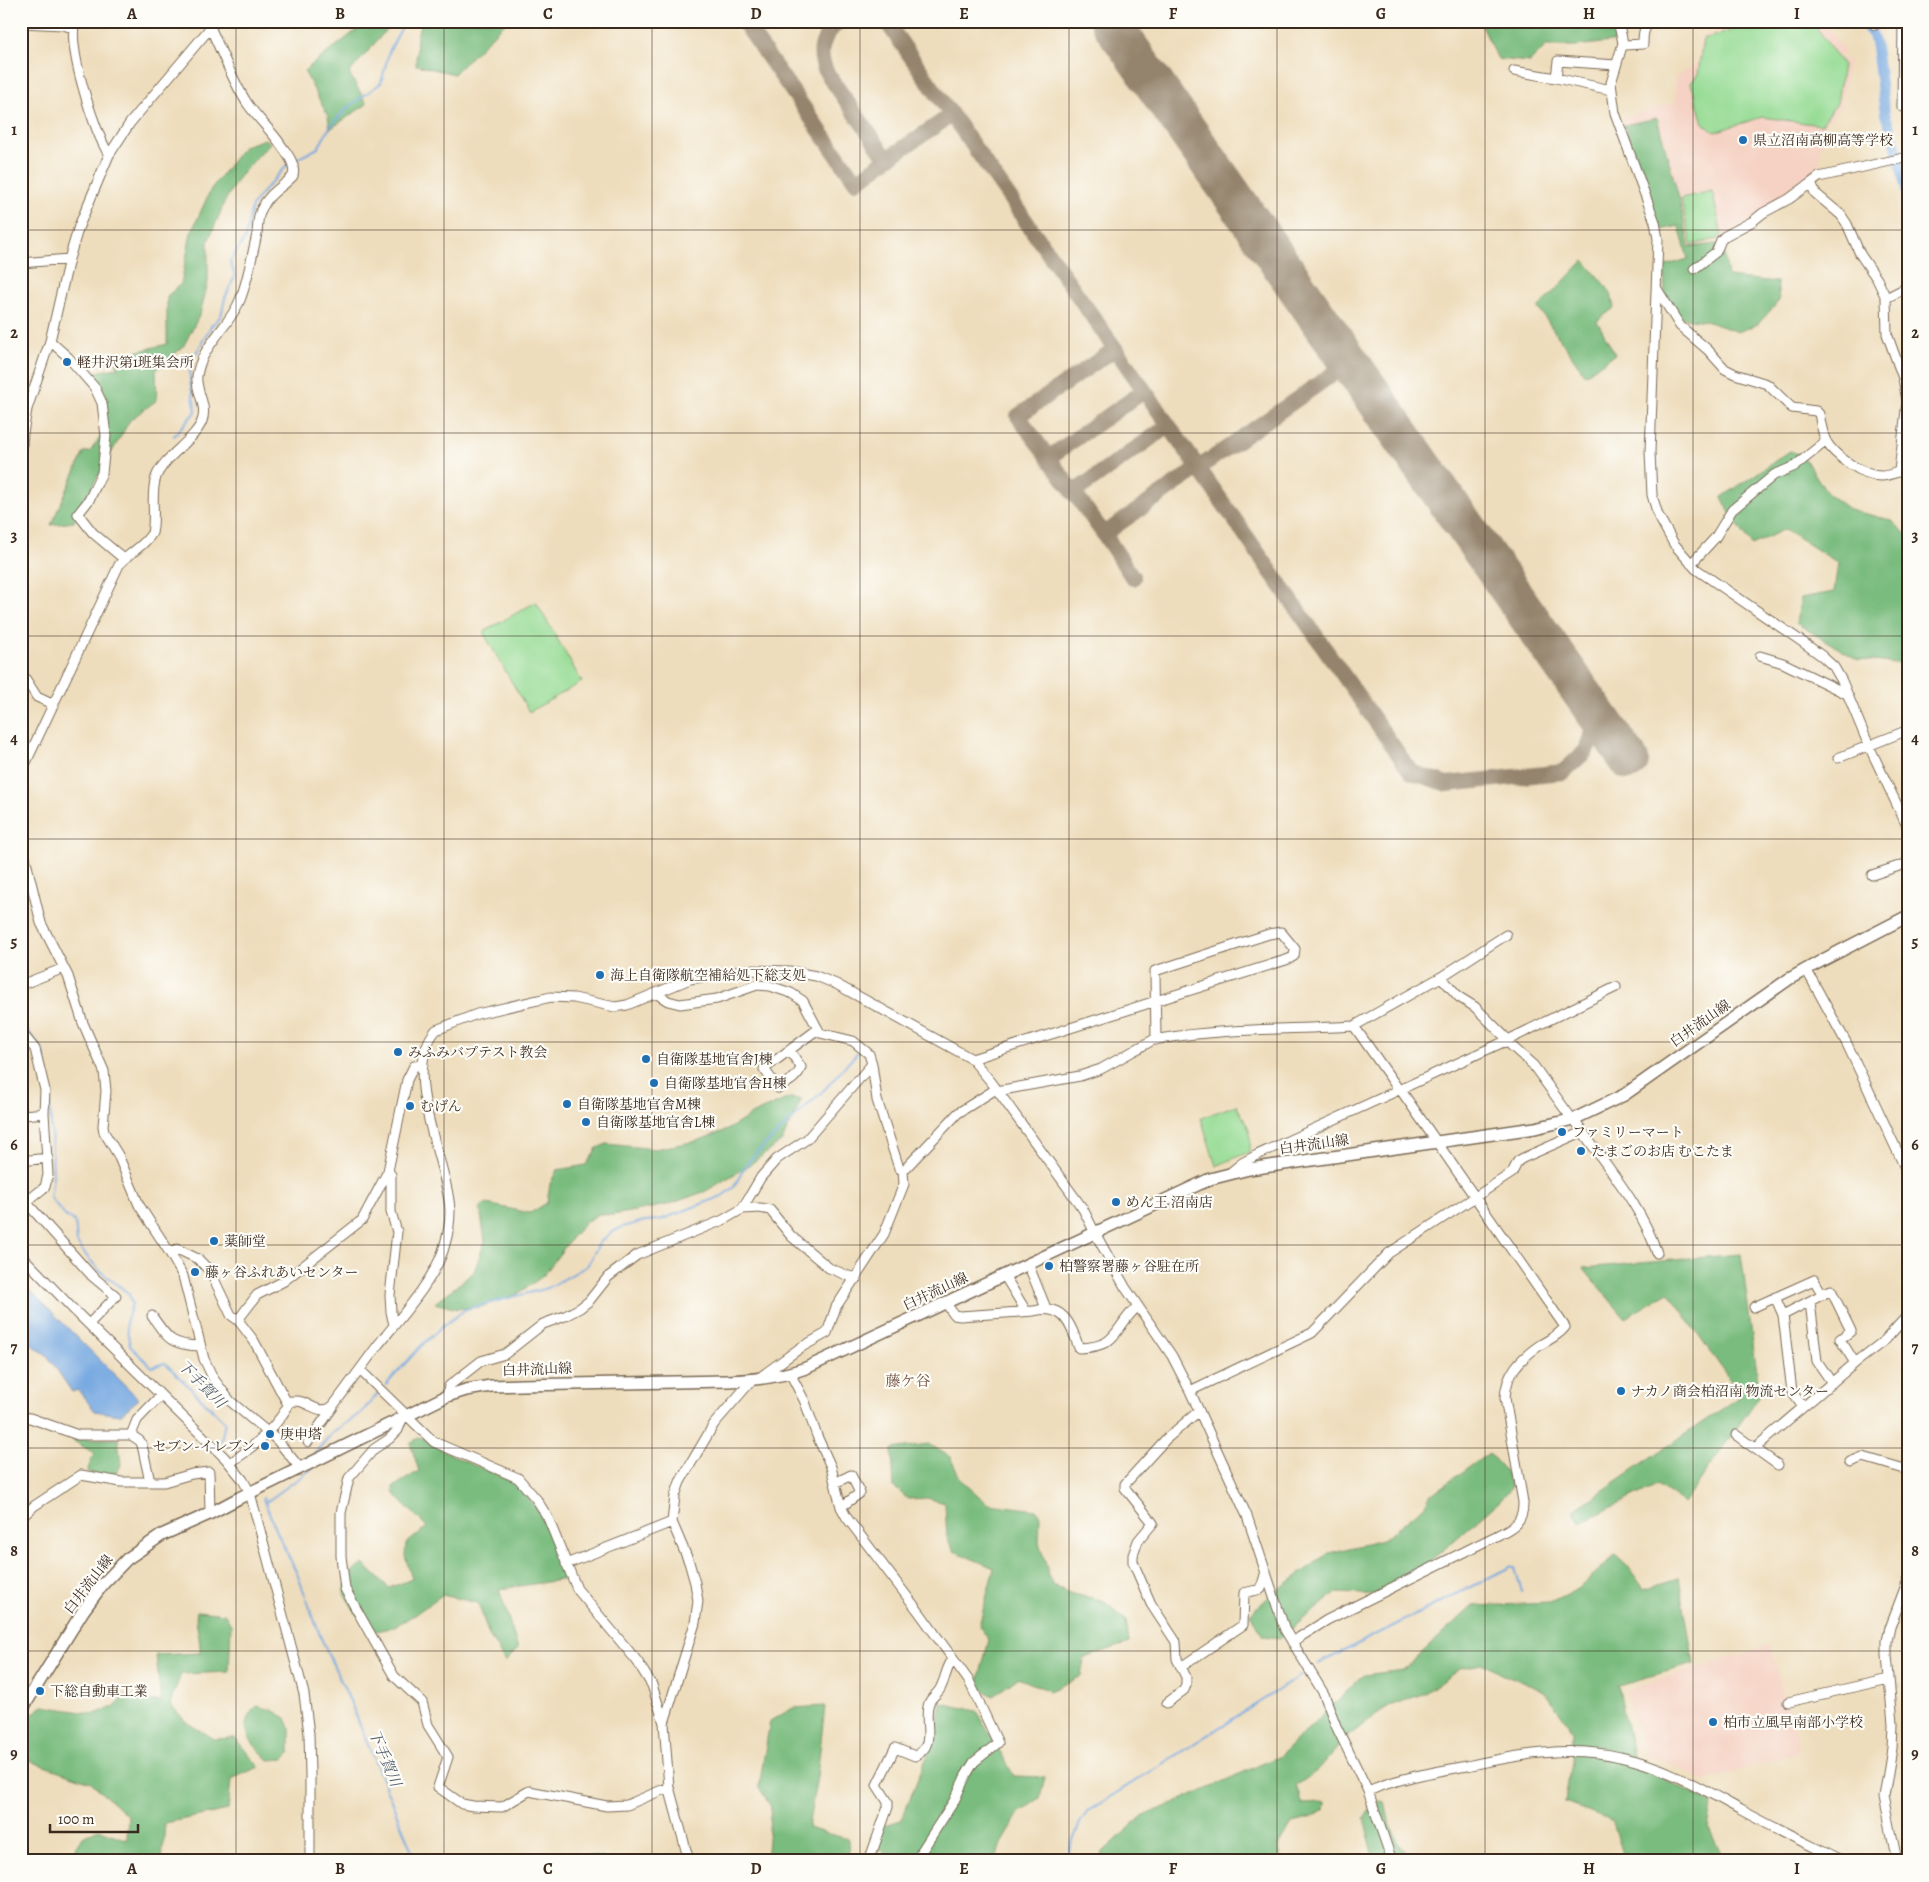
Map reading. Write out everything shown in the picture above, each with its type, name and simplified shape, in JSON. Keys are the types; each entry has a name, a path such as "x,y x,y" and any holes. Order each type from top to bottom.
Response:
{"main road":[{"name":"白井流山線","path":"21,1711 83,1611 115,1571 134,1553 151,1542 447,1396 491,1386 727,1382 790,1373 806,1368 1210,1179 1231,1172 1535,1128 1573,1119 1624,1095 1806,969 1908,916"}],"street":[{"path":"1618,21 1623,43 1611,83 1614,113 1655,222 1658,250 1650,452 1652,495 1658,516 1666,532 1690,564 1822,656 1834,667 1868,746 1908,828"},
{"path":"1623,43 1625,45 1643,44 1644,31 1646,26 1652,21"},
{"path":"1903,21 1902,107 1908,107"},
{"path":"21,22 74,24 73,39 86,98 93,121 109,154"},
{"path":"21,460 26,415 50,341 69,259 79,226 109,154 130,123 213,24 246,101 255,115 280,142 294,166 294,176 273,192 259,214 257,232 240,299 230,318 209,346 197,377 203,409 202,422 165,463 157,476 154,488 152,534 124,559 21,774"},
{"path":"1556,78 1558,61 1616,65"},
{"path":"1514,71 1611,90"},
{"path":"1694,269 1716,252 1721,240 1725,236 1789,199 1819,177 1902,158"},
{"path":"1657,288 1680,326 1708,350 1725,369 1767,384 1792,408 1816,411 1819,414 1826,441 1842,459 1868,473 1884,476 1903,470 1907,401 1903,378 1887,334 1886,298 1877,279 1860,254 1847,224 1841,215 1815,192 1811,183"},
{"path":"21,263 69,259"},
{"path":"1886,298 1908,287"},
{"path":"50,341 68,357 99,394 106,436 102,473 89,500 78,514 93,533 124,559"},
{"path":"1690,564 1715,538 1732,510 1774,475 1794,466 1826,441"},
{"path":"1760,656 1783,663 1847,694"},
{"path":"21,672 37,696 54,705"},
{"path":"1838,758 1908,730"},
{"path":"21,841 41,923 64,968 83,1023 104,1071 106,1091 104,1132 118,1155 139,1205 170,1253 186,1285 199,1346 211,1374 222,1392 239,1410 285,1447 300,1468"},
{"path":"1872,875 1908,863"},
{"path":"972,1059 1154,1002 1289,959 1294,956 1295,949 1281,932 1269,934 1154,971 1154,1002 1156,1040"},
{"path":"903,1171 958,1113 997,1090 1080,1076 1101,1069 1156,1040 1232,1030 1354,1026 1441,977 1506,935"},
{"path":"21,985 64,968"},
{"path":"308,1442 430,1276 445,1247 449,1229 448,1201 424,1095 423,1062 428,1043 436,1030 477,1014 558,996 615,1007 627,1006 690,979 743,970 774,969 802,973 842,986 972,1059 997,1090 1083,1209 1138,1306 1172,1356 1190,1391 1247,1516 1285,1630 1319,1684 1336,1726 1368,1791 1392,1861"},
{"path":"1806,969 1847,1044 1908,1174"},
{"path":"1441,977 1459,997 1474,1007 1533,1065 1641,1215 1657,1253"},
{"path":"657,994 668,1001 680,1004 717,999 757,985 770,986 791,993 803,1001 820,1033 853,1041 869,1054 877,1100 899,1168 903,1171 904,1184 884,1234 836,1307 827,1333 800,1348 756,1379 714,1424 680,1482 675,1496 672,1522 689,1562 698,1601 695,1623 664,1723"},
{"path":"1231,1172 1242,1163 1257,1155 1507,1041 1616,987"},
{"path":"1292,1642 1327,1620 1512,1528 1522,1516 1524,1510 1505,1398 1506,1384 1516,1367 1540,1346 1560,1335 1565,1327 1438,1142 1354,1026"},
{"path":"790,1052 818,1030"},
{"path":"21,1032 35,1049 44,1090 48,1158 48,1182 45,1187 24,1204 92,1276 116,1296 89,1324"},
{"path":"238,1320 257,1295 284,1281 362,1220 388,1171 407,1080 414,1066 423,1062"},
{"path":"742,1210 761,1177 777,1159 807,1139 872,1064"},
{"path":"21,1109 24,1115 44,1113"},
{"path":"1190,1391 1312,1333 1389,1252 1512,1173 1518,1161 1582,1132"},
{"path":"21,1161 48,1158"},
{"path":"388,1171 391,1175 391,1212 397,1232 390,1295 394,1325"},
{"path":"447,1396 450,1386 481,1361 505,1354 543,1324 580,1308 589,1301 608,1277 637,1255 723,1220 742,1210 760,1208 770,1210 790,1236 828,1268 856,1279"},
{"path":"170,1253 177,1249 198,1259 213,1277 231,1314 238,1320 260,1352 286,1401 290,1402"},
{"path":"21,1255 230,1463 250,1493 304,1694 309,1734 310,1861"},
{"path":"1028,1264 1046,1308"},
{"path":"1004,1275 1026,1311"},
{"path":"1754,1307 1814,1280 1823,1295"},
{"path":"1783,1315 1831,1290 1851,1331 1840,1339 1855,1363"},
{"path":"1775,1297 1783,1315 1792,1392 1803,1407"},
{"path":"1810,1302 1817,1361 1832,1383"},
{"path":"946,1303 954,1315 960,1316 1046,1308 1061,1314 1068,1320 1079,1348 1097,1347 1110,1341 1138,1306"},
{"path":"1756,1448 1884,1340 1908,1315"},
{"path":"152,1316 166,1336 182,1346 199,1346"},
{"path":"360,1370 405,1416 434,1442 518,1478 529,1488 548,1518 578,1589 586,1601 638,1660 652,1685 664,1723 669,1787 689,1861"},
{"path":"790,1373 805,1402 836,1483 841,1507 847,1518 972,1687 998,1743 974,1762 954,1801 921,1852 919,1861"},
{"path":"132,1435 136,1420 161,1395"},
{"path":"230,1463 244,1454 268,1432 290,1402 294,1400 319,1410 328,1410 333,1406"},
{"path":"1167,1703 1184,1690 1186,1677 1177,1659 1176,1642 1151,1604 1133,1562 1132,1554 1138,1541 1153,1523 1125,1488 1125,1484 1166,1438 1199,1411"},
{"path":"405,1416 398,1430 374,1449 349,1478 341,1513 341,1556 345,1589 394,1676 422,1702 428,1725 448,1757 438,1787 462,1804 502,1807 529,1790 607,1806 627,1806 669,1787"},
{"path":"21,1417 30,1418 78,1435 132,1435 142,1445 150,1482"},
{"path":"1736,1435 1778,1465"},
{"path":"1850,1462 1863,1457 1908,1470"},
{"path":"21,1517 34,1506 81,1475 121,1482 164,1482 192,1474 209,1472 210,1514"},
{"path":"836,1483 851,1475 860,1493 841,1507"},
{"path":"566,1564 672,1522"},
{"path":"1181,1667 1243,1625 1244,1593 1262,1589 1266,1571"},
{"path":"1897,1861 1884,1798 1892,1748 1893,1724 1887,1642 1890,1627 1908,1580"},
{"path":"868,1861 888,1807 888,1802 877,1785 895,1748 915,1756 919,1754 928,1740 928,1709 930,1702 941,1689 947,1666 953,1659"},
{"path":"1788,1702 1889,1679"},
{"path":"1368,1791 1379,1786 1429,1774 1532,1753 1588,1752 1619,1756 1679,1776 1742,1811 1842,1861"}],"shaded area":[{"name":"県立沼南高柳高等学校","path":"1752,21 1822,21 1845,52 1841,55 1844,61 1849,59 1841,105 1824,126 1817,175 1787,197 1718,240 1690,246 1680,198 1658,117 1623,125 1621,119 1677,101 1674,77 1697,64 1701,37"},
{"name":"柏市立風早南部小学校","path":"1769,1645 1801,1752 1705,1781 1667,1762 1645,1755 1625,1691"}],"green space":[{"path":"368,21 394,21 349,73 367,104 330,129 328,116 304,71"},
{"path":"423,21 507,21 454,74 416,65 417,34"},
{"path":"1477,21 1611,21 1619,41 1576,46 1546,46 1530,62 1498,59 1481,24"},
{"path":"1764,21 1812,21 1843,65 1837,103 1821,125 1762,117 1714,132 1703,123 1691,83 1698,74 1703,39"},
{"path":"1657,118 1679,198 1689,247 1716,244 1723,248 1728,277 1777,282 1779,301 1758,324 1738,332 1706,321 1678,317 1665,297 1664,266 1688,259 1679,226 1660,230 1624,125"},
{"path":"265,139 270,143 238,178 225,201 208,242 208,282 200,314 183,347 156,370 157,400 130,420 76,515 74,522 51,525 84,452 90,452 103,432 106,403 85,374 118,368 115,357 167,344 167,296 181,284 191,233 211,189 244,146"},
{"path":"1712,191 1722,235 1718,239 1691,245 1681,198"},
{"path":"1584,260 1611,293 1614,308 1597,321 1615,354 1585,375 1538,308"},
{"path":"1790,451 1803,456 1827,493 1850,510 1891,520 1908,536 1908,664 1858,660 1796,623 1801,598 1834,592 1838,563 1785,529 1752,545 1732,517 1722,497"},
{"path":"536,602 582,682 529,712 483,632"},
{"path":"789,1098 802,1099 782,1141 748,1166 706,1191 667,1205 613,1215 598,1214 586,1222 573,1236 543,1276 516,1295 480,1307 457,1309 435,1303 474,1272 485,1241 480,1208 486,1204 530,1213 547,1203 550,1184 557,1170 586,1165 597,1148 607,1144 655,1149 697,1141 727,1130 753,1114"},
{"path":"1236,1105 1250,1133 1249,1152 1216,1166 1201,1118"},
{"path":"1741,1254 1760,1395 1684,1503 1657,1485 1580,1523 1573,1511 1741,1396 1669,1292 1625,1318 1583,1268"},
{"path":"420,1437 458,1458 502,1477 522,1491 544,1521 559,1556 567,1579 499,1589 518,1649 505,1662 489,1635 478,1603 442,1595 402,1622 376,1631 359,1618 344,1593 348,1575 363,1564 389,1588 412,1579 405,1556 406,1544 427,1527 394,1494 393,1487 419,1471 410,1443"},
{"path":"118,1439 121,1465 117,1472 107,1475 87,1472 94,1453 72,1440"},
{"path":"929,1444 950,1457 961,1480 988,1504 1037,1510 1040,1517 1039,1542 1052,1585 1072,1594 1102,1600 1126,1620 1129,1643 1084,1658 1081,1676 1050,1691 1018,1678 993,1696 981,1689 978,1681 989,1640 979,1626 994,1568 954,1551 947,1538 945,1503 927,1498 908,1499 894,1487 892,1449"},
{"path":"1489,1453 1505,1471 1512,1486 1500,1501 1414,1575 1387,1595 1336,1593 1280,1638 1263,1636 1250,1614 1271,1595 1329,1553 1382,1540 1426,1505 1429,1496"},
{"path":"1616,1555 1627,1565 1644,1589 1679,1578 1694,1664 1618,1685 1636,1769 1676,1785 1713,1803 1709,1828 1724,1861 1622,1861 1623,1854 1613,1822 1565,1803 1571,1761 1572,1730 1546,1692 1481,1664 1461,1668 1425,1693 1392,1705 1369,1720 1346,1738 1318,1770 1296,1786 1303,1804 1325,1803 1324,1810 1312,1818 1292,1823 1278,1846 1282,1861 1100,1861 1103,1852 1140,1818 1280,1756 1364,1675 1403,1670 1473,1606 1550,1603 1578,1589"},
{"path":"197,1611 225,1614 231,1625 229,1672 181,1674 170,1704 185,1721 213,1739 235,1738 259,1767 231,1779 228,1810 165,1823 162,1861 82,1860 76,1848 83,1837 98,1829 127,1840 128,1816 91,1782 21,1758 22,1728 25,1722 43,1706 94,1714 114,1707 125,1695 161,1702 156,1655 200,1653 196,1621"},
{"path":"941,1703 977,1711 1014,1776 1045,1777 1040,1798 1019,1813 1001,1844 995,1861 895,1861 880,1849 879,1827 901,1820 933,1742"},
{"path":"257,1706 272,1710 286,1718 290,1728 290,1753 284,1759 269,1760 248,1735 247,1721"},
{"path":"825,1706 817,1776 808,1828 848,1839 849,1861 766,1861 771,1807 759,1787 770,1721 793,1708"},
{"path":"1385,1801 1390,1826 1406,1854 1407,1861 1375,1861 1364,1818 1374,1802"},
{"path":"544,1852 601,1857 610,1861 540,1861"}],"water":[{"path":"21,1281 139,1399 120,1415 95,1411 78,1390 72,1392 47,1355 21,1338"}],"waterway":[{"path":"297,159 318,148 330,127 347,108 381,83 389,52 405,21"},
{"path":"1861,21 1873,35 1885,114 1895,142 1908,199"},
{"path":"174,436 196,411 190,381 193,359 211,326 221,316 225,298 235,276 230,261 245,239 252,206 288,164"},
{"name":"下手賀川","path":"21,1022 44,1052 49,1087 53,1176 50,1197 65,1216 75,1221 77,1243 85,1254 99,1270 129,1294 132,1304 126,1323 130,1346 152,1367 165,1363 225,1422 221,1441"},
{"path":"386,1385 420,1347 443,1326 466,1309 548,1288 587,1266 600,1242 622,1227 645,1221 660,1220 722,1196 734,1187 745,1166 756,1153 824,1090 858,1052"},
{"path":"314,1454 333,1432 362,1412 377,1395"},
{"path":"264,1502 313,1468"},
{"name":"下手賀川","path":"263,1498 298,1576 321,1638 350,1701 416,1861"},
{"path":"1318,1664 1512,1566 1515,1568 1522,1592"},
{"path":"1065,1861 1080,1823 1088,1811 1302,1675"}],"taxiway":[{"path":"743,21 856,182 887,159"},
{"path":"840,21 825,38 822,51 824,65 827,73 887,159 950,116"},
{"path":"886,21 1411,772 1447,784 1563,772 1586,751 1594,728 1592,708"},
{"path":"1115,349 1018,416 1104,534 1350,362"},
{"path":"1048,458 1144,391"},
{"path":"1073,493 1168,426"},
{"path":"1104,534 1133,578"}],"runway":[{"path":"1110,21 1629,760"}],"place":[{"name":"県立沼南高柳高等学校","path":"1743,140"},
{"name":"軽井沢第1班集会所","path":"67,362"},
{"name":"海上自衛隊航空補給処下総支処","path":"600,975"},
{"name":"みふみバプテスト教会","path":"398,1052"},
{"name":"自衛隊基地官舎J棟","path":"646,1059"},
{"name":"自衛隊基地官舎H棟","path":"654,1083"},
{"name":"自衛隊基地官舎M棟","path":"567,1104"},
{"name":"むげん","path":"410,1106"},
{"name":"自衛隊基地官舎L棟","path":"586,1122"},
{"name":"ファミリーマート","path":"1562,1132"},
{"name":"たまごのお店 むこたま","path":"1581,1151"},
{"name":"めん王 沼南店","path":"1116,1202"},
{"name":"薬師堂","path":"214,1241"},
{"name":"柏警察署藤ヶ谷駐在所","path":"1049,1266"},
{"name":"藤ヶ谷ふれあいセンター","path":"195,1272"},
{"name":"ナカノ商会柏沼南 物流センター","path":"1621,1391"},
{"name":"庚申塔","path":"270,1434"},
{"name":"セブン-イレブン","path":"265,1446"},
{"name":"下総自動車工業","path":"40,1691"},
{"name":"柏市立風早南部小学校","path":"1713,1722"}],"district":[{"name":"藤ケ谷","path":"908,1381"}]}
